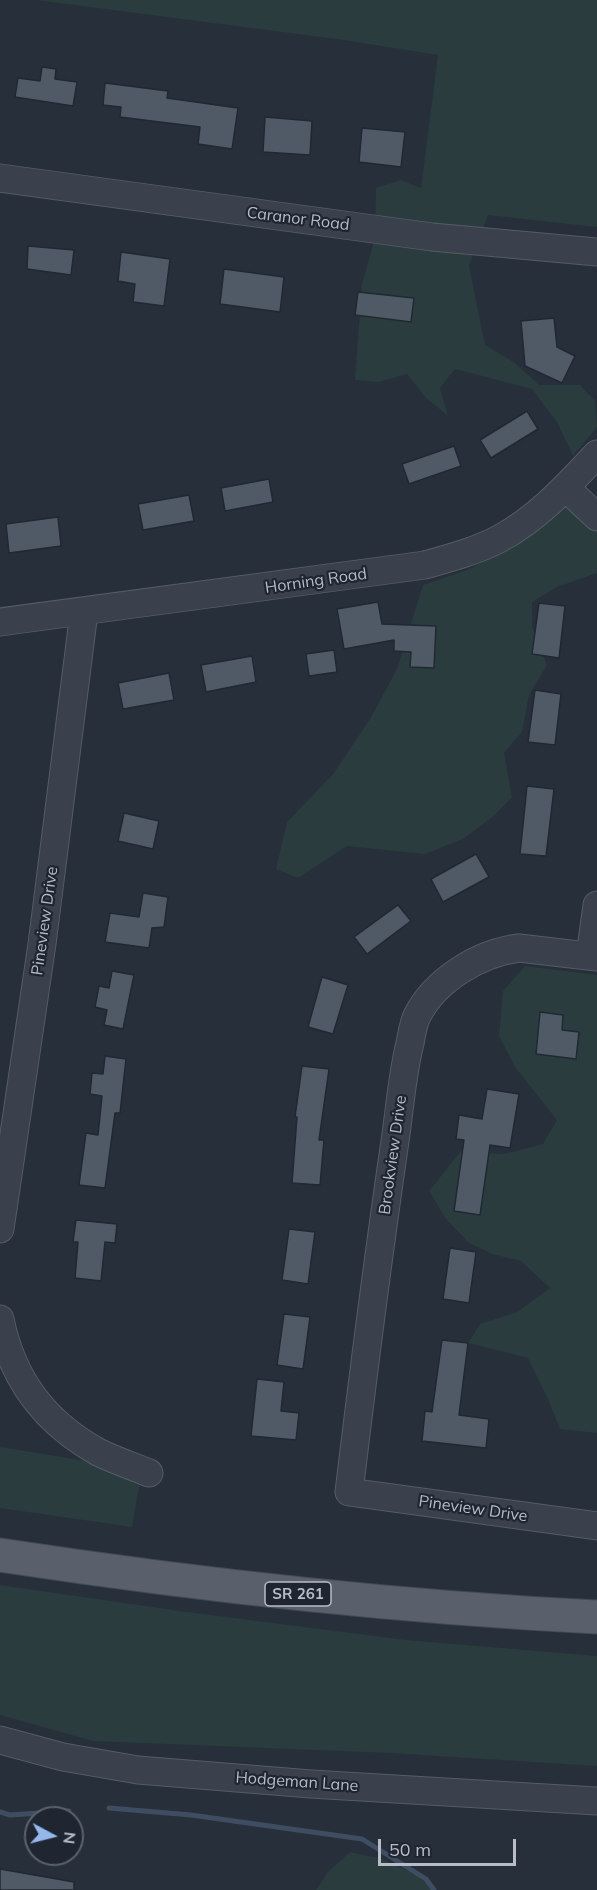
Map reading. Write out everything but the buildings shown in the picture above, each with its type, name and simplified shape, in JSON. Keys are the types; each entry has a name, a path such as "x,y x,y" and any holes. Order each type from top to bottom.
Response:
{"main road":[{"name":"SR 261","path":"0,1555 123,1574 294,1593 481,1611 597,1617"}],"street":[{"name":"Caranor Road","path":"0,178 432,237 597,252"},
{"name":"Horning Road","path":"0,622 425,565 466,554 500,538 527,521 566,488 597,454"},
{"path":"566,488 597,517"},
{"name":"Pineview Drive","path":"0,1229 42,944 84,612"},
{"path":"594,957 597,904"},
{"name":"Brookview Drive","path":"349,1492 399,1100 416,1019 424,1004 443,983 487,957 519,948 594,957"},
{"path":"0,1319 5,1344 17,1369 30,1394 47,1413 72,1436 100,1453 149,1473"},
{"name":"Pineview Drive","path":"349,1492 597,1526"},
{"name":"Hodgeman Lane","path":"0,1740 63,1757 138,1770 597,1801"}],"shaded area":[{"path":"36,0 597,0 597,227 488,215 469,266 485,345 515,363 539,385 580,385 595,401 597,427 573,456 557,422 532,389 455,369 440,388 448,416 426,398 407,374 379,382 355,380 362,284 375,238 376,188 401,180 421,188 438,55 344,40"},
{"path":"563,503 597,522 597,573 557,587 532,602 532,627 547,665 529,695 522,732 504,753 512,797 495,815 463,839 425,854 347,846 298,878 276,869 287,822 334,773 370,719 397,669 423,585 470,569 515,543"},
{"path":"525,966 597,975 597,1433 560,1429 528,1358 468,1343 480,1324 517,1312 550,1288 521,1261 492,1254 468,1242 446,1219 429,1191 461,1151 504,1154 543,1144 557,1120 515,1067 499,1036 503,991"},
{"path":"0,1447 142,1470 132,1527 0,1508"},
{"path":"0,1585 406,1640 597,1656 597,1766 390,1753 93,1741 0,1715"},
{"path":"350,1852 382,1859 426,1879 433,1890 316,1890 328,1872"}],"waterway":[{"path":"109,1808 191,1815 362,1839 426,1879 434,1890"},
{"path":"0,1812 10,1815 24,1814"}]}
